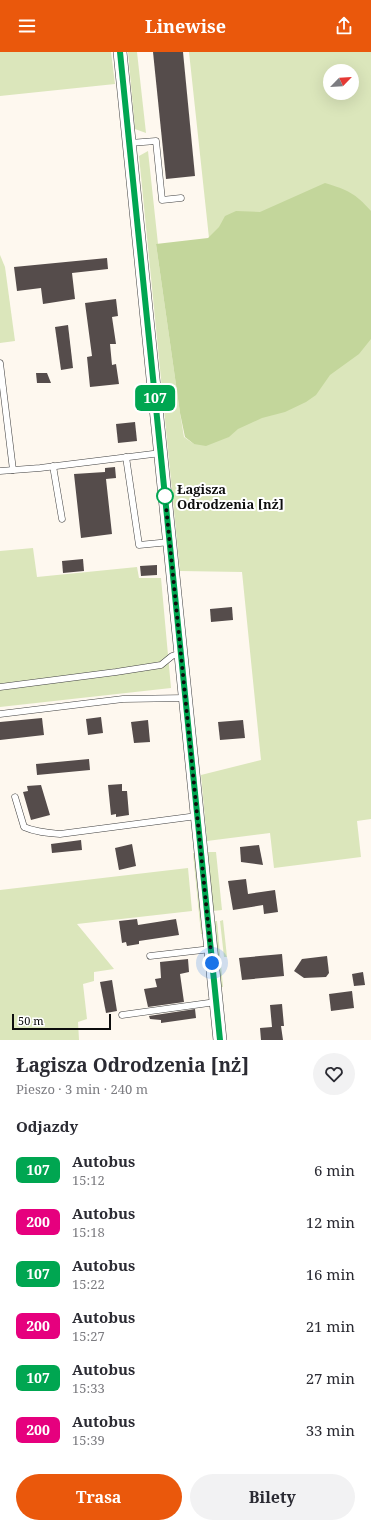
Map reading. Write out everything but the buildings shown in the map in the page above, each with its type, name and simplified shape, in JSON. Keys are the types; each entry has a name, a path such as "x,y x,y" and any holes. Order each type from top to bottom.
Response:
{"street":[{"path":"120,52 220,1040"}],"lane":[{"path":"130,144 156,141 162,200 181,198"},
{"path":"0,363 13,470"},
{"path":"0,471 161,453"},
{"path":"126,457 139,545 170,542"},
{"path":"53,466 62,519"},
{"path":"0,687 161,665 172,656 181,653"},
{"path":"0,714 123,699 186,698"},
{"path":"15,797 24,827 48,833 60,834 197,816"},
{"path":"150,956 211,949"},
{"path":"122,1016 216,1002"}],"green space":[{"path":"0,52 111,52 115,84 0,96"},
{"path":"128,52 137,52 146,133 135,129"},
{"path":"189,52 371,52 371,819 357,821 361,857 274,868 270,833 207,841 201,775 261,760 242,572 180,571 139,156 148,151 158,244 156,244 180,413 184,437 194,444 219,228 209,238"},
{"path":"325,183 351,193 371,211 371,339 359,354 330,375 316,395 306,402 285,412 262,418 238,429 229,437 206,446 194,444 185,437 180,413 156,244 208,238 219,227 225,216 236,211 260,212"},
{"path":"0,255 5,267 15,341 0,343"},
{"path":"33,548 37,577 137,567 139,578 161,578 171,688 0,707 0,551"},
{"path":"207,852 216,852 222,910 213,911"},
{"path":"193,853 195,853 203,934 201,934"},
{"path":"188,868 192,911 77,924 114,969 94,972 94,981 83,984 87,1019 78,1022 79,1040 0,1040 0,890"},
{"path":"223,920 227,957 224,957 220,921"},
{"path":"214,921 217,921 223,987 221,987"}],"bus line":[{"name":"107","path":"120,52 220,1040"}],"place":[{"name":"Łagisza Odrodzenia [nż]","path":"165,496"}],"route":[{"path":"165,496 212,963"}]}
